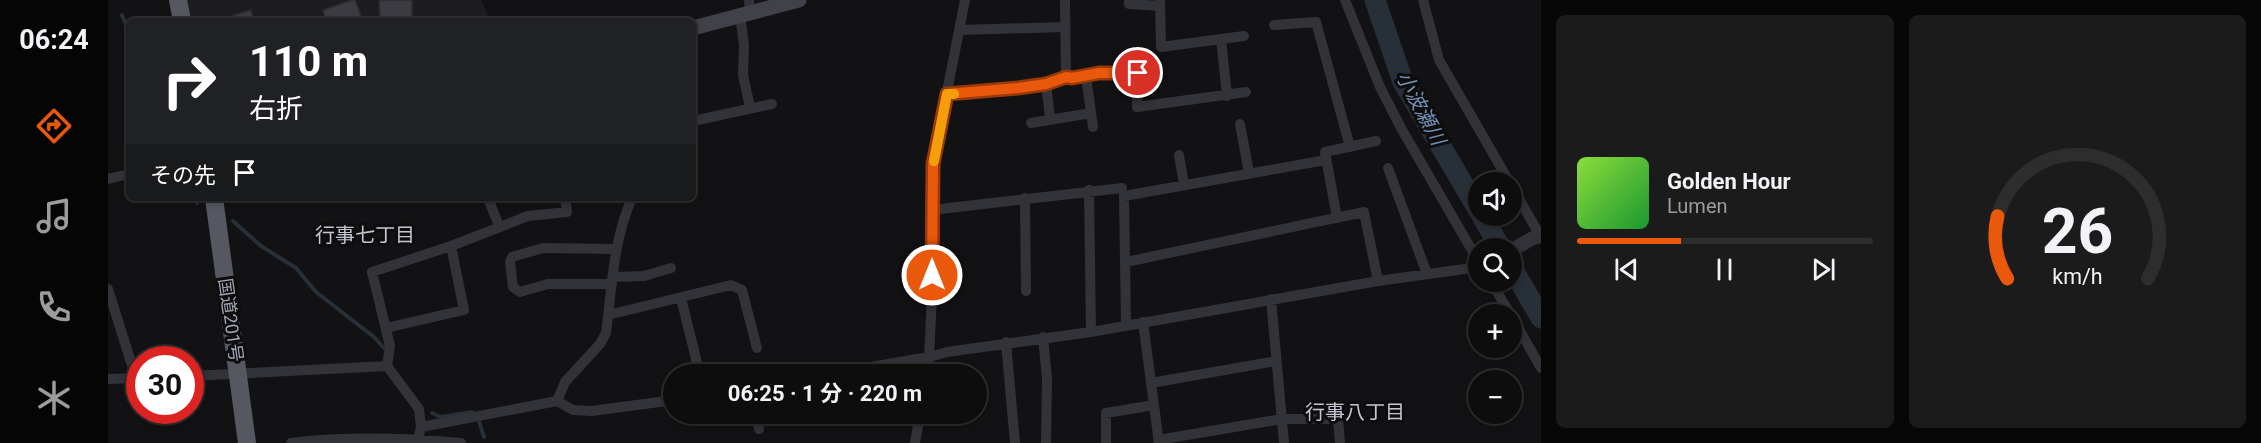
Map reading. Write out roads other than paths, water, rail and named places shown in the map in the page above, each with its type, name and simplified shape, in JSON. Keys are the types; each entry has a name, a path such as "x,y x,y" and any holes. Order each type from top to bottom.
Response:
{"highway":[{"path":"178,0 181,18"},
{"name":"国道201号","path":"214,201 248,443"}],"main road":[{"path":"696,27 746,9 800,0"}],"street":[{"path":"928,364 932,297 933,164 965,0"},
{"path":"1065,0 1066,77"},
{"path":"1129,0 1129,4 1160,3 1161,47 1244,36"},
{"path":"1346,0 1380,87 1468,247"},
{"path":"1423,0 1439,60 1504,172"},
{"path":"746,9 742,75 750,107"},
{"path":"1274,25 1316,22 1350,147"},
{"path":"959,30 1065,27"},
{"path":"1221,39 1227,96"},
{"path":"947,94 1001,91 1046,84 1066,77 1099,73 1138,73 1137,106 1246,92"},
{"path":"1086,76 1093,127"},
{"path":"1046,84 1050,118"},
{"path":"696,120 772,104"},
{"path":"1031,123 1050,118 1091,113"},
{"path":"1240,124 1249,174"},
{"path":"1337,218 1325,152 1376,141"},
{"path":"1179,155 1184,185"},
{"path":"1126,324 1124,196 1326,160"},
{"path":"1388,168 1427,274"},
{"path":"108,179 126,175"},
{"path":"932,210 1089,190 1122,188"},
{"path":"1089,190 1091,332"},
{"path":"1025,198 1026,291"},
{"path":"489,201 499,226"},
{"path":"417,441 421,427 419,409 387,366 390,345 372,272 451,246 528,216 567,212 565,201"},
{"path":"557,401 565,382 600,344 606,333 616,249 631,201"},
{"path":"1522,206 1539,237 1522,245"},
{"path":"1126,261 1364,212 1378,281"},
{"path":"386,328 464,310 451,246"},
{"path":"616,249 543,248 512,257 510,262 513,287 520,292 548,284 612,281 644,276 671,268"},
{"path":"888,364 1006,342 1091,332 1271,299 1468,268"},
{"path":"608,315 731,285 742,290 757,348"},
{"path":"108,289 127,346"},
{"path":"681,298 697,364"},
{"path":"1271,299 1284,443"},
{"path":"1143,322 1159,441 1282,419 1338,419 1340,443"},
{"path":"1522,335 1541,368"},
{"path":"1043,337 1047,379 1046,443"},
{"path":"1006,342 1015,443"},
{"path":"1151,383 1276,361"},
{"path":"204,375 387,366"},
{"path":"108,379 126,378"},
{"path":"421,427 557,401 573,410 592,411 663,401"},
{"path":"1107,443 1106,412 1154,405"},
{"path":"758,424 759,429"},
{"path":"915,443 918,424"},
{"path":"291,443 321,440 461,443"}],"waterway":[{"name":"小波瀬川","path":"1375,0 1403,82 1468,192"},
{"path":"122,15 126,24"},
{"path":"233,221 261,246 296,268 316,292 374,337 384,348"},
{"name":"小波瀬川","path":"1488,226 1495,238"},
{"name":"小波瀬川","path":"1522,285 1541,318"},
{"path":"432,413 441,417 472,412"},
{"path":"478,418 484,437"}],"district":[{"name":"行事七丁目","path":"365,235"},
{"name":"行事八丁目","path":"1355,412"}]}
